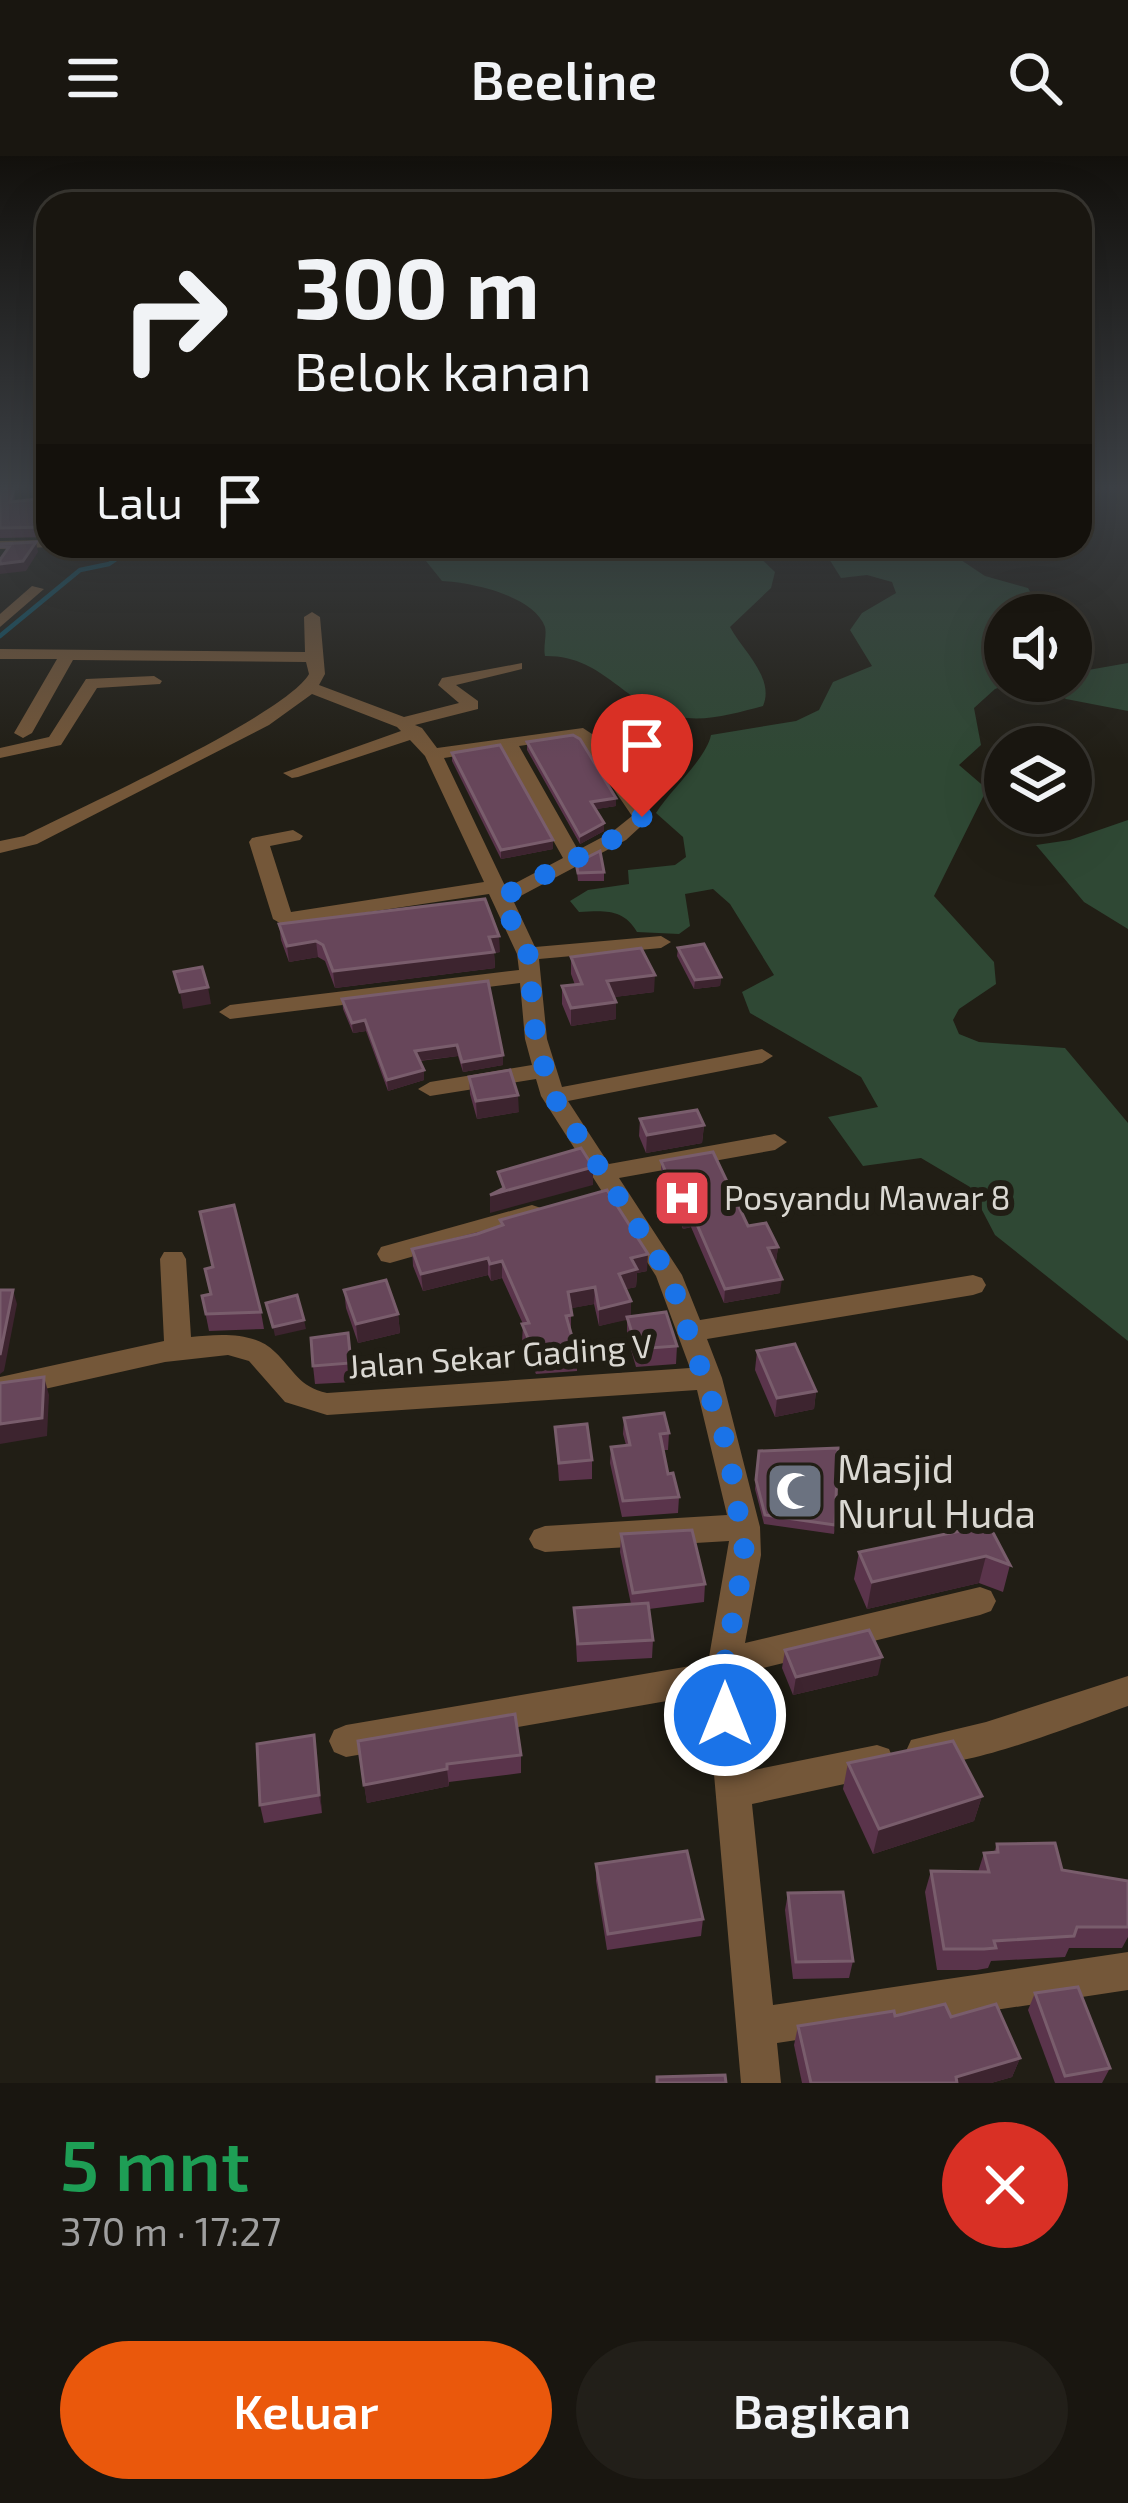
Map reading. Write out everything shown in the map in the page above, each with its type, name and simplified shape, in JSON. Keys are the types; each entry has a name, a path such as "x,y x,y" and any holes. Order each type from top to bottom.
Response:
{"street":[{"path":"0,622 38,589"},
{"path":"0,847 30,840 244,731 310,686 317,674 313,617"},
{"path":"0,654 314,657"},
{"path":"23,733 66,658"},
{"path":"292,772 417,736 472,705 446,682 516,666"},
{"path":"0,753 55,742 92,683 154,681"},
{"path":"293,836 259,842 283,919 497,892 619,836 642,817 589,740 577,732 507,741 417,736 310,686"},
{"path":"417,736 529,964 548,1083 605,1187 669,1275 708,1378 745,1527 745,1555 723,1670 761,2083"},
{"path":"507,741 572,857"},
{"path":"230,1012 662,942"},
{"path":"430,1089 548,1083 762,1056"},
{"path":"605,1187 775,1142"},
{"path":"390,1254 555,1208"},
{"path":"0,1388 178,1352 173,1259"},
{"path":"692,1331 973,1285"},
{"name":"Jalan Sekar Gading V","path":"178,1352 250,1348 291,1395 327,1404 708,1378"},
{"path":"545,1539 745,1527"},
{"path":"346,1741 723,1670 980,1600"},
{"path":"731,1792 986,1738 1128,1691"},
{"path":"755,2027 1128,1971"}],"green space":[{"path":"773,579 771,588 730,627 761,675 766,696 763,706 700,718 660,712 584,664 545,656 545,627 528,606 484,588 442,581"},
{"path":"881,579 995,579 1028,588 1031,594 984,594 984,699 974,708 981,745 959,765 984,786 984,795 934,896 994,962 996,984 959,1009 953,1020 959,1034 979,1042 1065,1048 1128,1123 1128,1341 995,1235 970,1187 921,1158 863,1166 828,1117 878,1107 861,1077 750,1013 742,992 774,975 730,904 713,889 685,894 690,926 679,934 637,932 619,915 579,912 570,901 588,890 629,884 628,870 675,865 686,857 683,837 656,813 711,735 796,721 819,710 833,682 872,666 850,630 862,613 896,593 892,582"},
{"path":"1128,663 1128,711 1082,702 1092,702 1092,669"},
{"path":"1128,820 1128,929 1084,902 1036,845"}],"building":[{"path":"621,722 654,766 630,770 598,725"},
{"path":"573,735 616,798 591,802 604,823 580,836 527,742"},
{"path":"500,745 553,840 501,850 452,753"},
{"path":"600,851 604,872 578,873 576,863"},
{"path":"485,899 499,936 489,937 494,952 333,971 323,945 316,941 287,946 279,924"},
{"path":"704,944 721,977 695,980 678,948"},
{"path":"641,948 655,975 607,981 616,1002 571,1008 562,986 582,984 571,957"},
{"path":"202,967 208,987 180,992 174,972"},
{"path":"488,981 503,1055 462,1062 457,1045 415,1051 424,1070 387,1080 365,1020 352,1023 342,999"},
{"path":"510,1070 518,1095 476,1101 469,1077"},
{"path":"697,1110 704,1125 647,1135 640,1119"},
{"path":"581,1148 593,1167 490,1195 504,1188 498,1172"},
{"path":"713,1152 748,1226 766,1223 778,1247 768,1248 782,1279 725,1289 692,1213 684,1214 661,1161"},
{"path":"607,1190 648,1254 631,1258 637,1269 619,1274 631,1301 599,1309 595,1287 568,1292 572,1315 566,1316 577,1354 536,1357 522,1324 529,1323 502,1261 490,1264 488,1258 421,1274 412,1249 477,1234 503,1225 500,1220"},
{"path":"234,1205 261,1312 206,1314 202,1296 211,1294 205,1269 213,1267 200,1212"},
{"path":"386,1280 398,1314 356,1324 344,1290"},
{"path":"0,1290 13,1290 0,1355"},
{"path":"297,1295 304,1320 273,1327 266,1303"},
{"path":"666,1312 677,1346 637,1349 627,1317"},
{"path":"348,1333 351,1363 313,1366 311,1338"},
{"path":"795,1344 816,1391 777,1398 757,1351"},
{"path":"44,1377 42,1418 0,1424 0,1383"},
{"path":"664,1413 669,1433 660,1434 668,1474 673,1473 679,1497 623,1501 611,1447 630,1445 624,1418"},
{"path":"587,1424 592,1460 559,1463 555,1427"},
{"name":"Masjid Nurul Huda","path":"838,1448 835,1525 765,1515 756,1480 759,1451"},
{"path":"989,1525 1010,1565 986,1556 872,1582 859,1552"},
{"path":"692,1530 705,1584 633,1593 621,1534"},
{"path":"648,1603 653,1640 578,1644 574,1608"},
{"path":"869,1630 882,1657 796,1677 785,1650"},
{"path":"515,1714 521,1755 447,1764 447,1769 364,1785 358,1741"},
{"path":"314,1735 319,1795 260,1805 257,1744"},
{"path":"953,1741 982,1796 879,1829 848,1763"},
{"path":"1055,1843 1062,1870 1128,1881 1128,1927 1077,1927 1074,1936 994,1941 996,1948 944,1949 931,1871 989,1872 984,1853 998,1852 997,1844"},
{"path":"687,1851 703,1919 608,1934 596,1864"},
{"path":"843,1892 853,1961 796,1962 788,1893"},
{"path":"1078,1987 1110,2068 1065,2076 1035,1993"},
{"path":"945,2004 951,2017 996,2004 1020,2058 956,2077 957,2083 811,2083 798,2026 894,2011 895,2016"},
{"path":"725,2075 726,2083 657,2083 657,2077"}],"waterway":[{"path":"0,636 69,579"}],"place":[{"name":"Posyandu Mawar 8","path":"682,1198"},
{"name":"Masjid Nurul Huda","path":"795,1491"}],"route":[{"path":"642,817 619,836 500,898 528,954 536,1040 553,1096 669,1275 708,1378 728,1449 745,1527 745,1555 722,1676 725,1715"}]}
